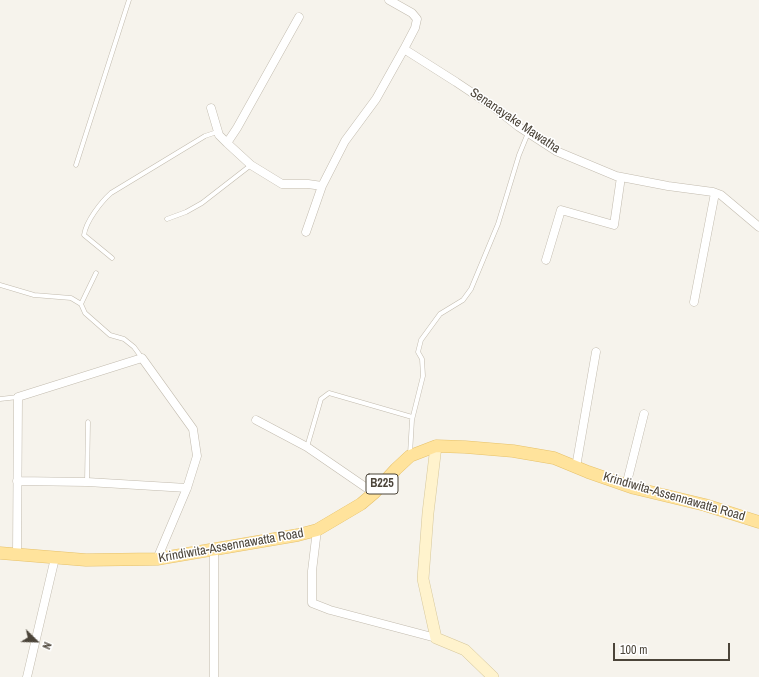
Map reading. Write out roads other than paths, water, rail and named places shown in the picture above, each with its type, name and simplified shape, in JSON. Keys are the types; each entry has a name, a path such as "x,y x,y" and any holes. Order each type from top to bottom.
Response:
{"main road":[{"name":"Krindiwita-Assennawatta Road","path":"0,553 86,560 157,559 298,535 317,530 361,504 374,493 410,456 436,446 520,452 554,458 626,486 705,505 759,522"}],"street":[{"path":"306,232 322,186 345,141 376,99 415,28 417,19 412,13 389,0"},
{"path":"227,144 299,17"},
{"name":"Senanayake Mawatha","path":"404,49 476,95 528,133 556,151 616,176 721,195 759,227"},
{"path":"211,108 217,132 227,144 251,164 282,184 308,184 322,186"},
{"path":"546,260 561,210 614,225 621,177"},
{"path":"694,302 715,193"},
{"path":"576,467 596,352"},
{"path":"17,555 18,397 142,358 193,429 197,456 187,488 157,559"},
{"path":"626,486 644,414"},
{"path":"256,420 307,448 374,493"},
{"path":"436,446 428,513 423,579 436,638"},
{"path":"17,481 87,482 187,488"},
{"path":"317,530 312,571 312,603 330,610 436,638 465,650 493,677"},
{"path":"214,549 214,677"},
{"path":"27,677 55,558"}],"lane":[{"path":"76,165 129,0"},
{"path":"112,258 84,235 85,229 101,202 111,193 205,136 217,132"},
{"path":"410,456 412,417 423,376 422,359 418,352 421,340 440,314 463,300 471,289 498,224 519,155 528,133"},
{"path":"166,219 186,212 202,203 251,164"},
{"path":"81,304 96,273"},
{"path":"0,285 34,295 71,298 81,304 85,313 110,335 124,339 134,347 142,358"},
{"path":"307,448 321,399 329,394 412,417"},
{"path":"0,399 18,397"},
{"path":"87,482 88,422"}]}
